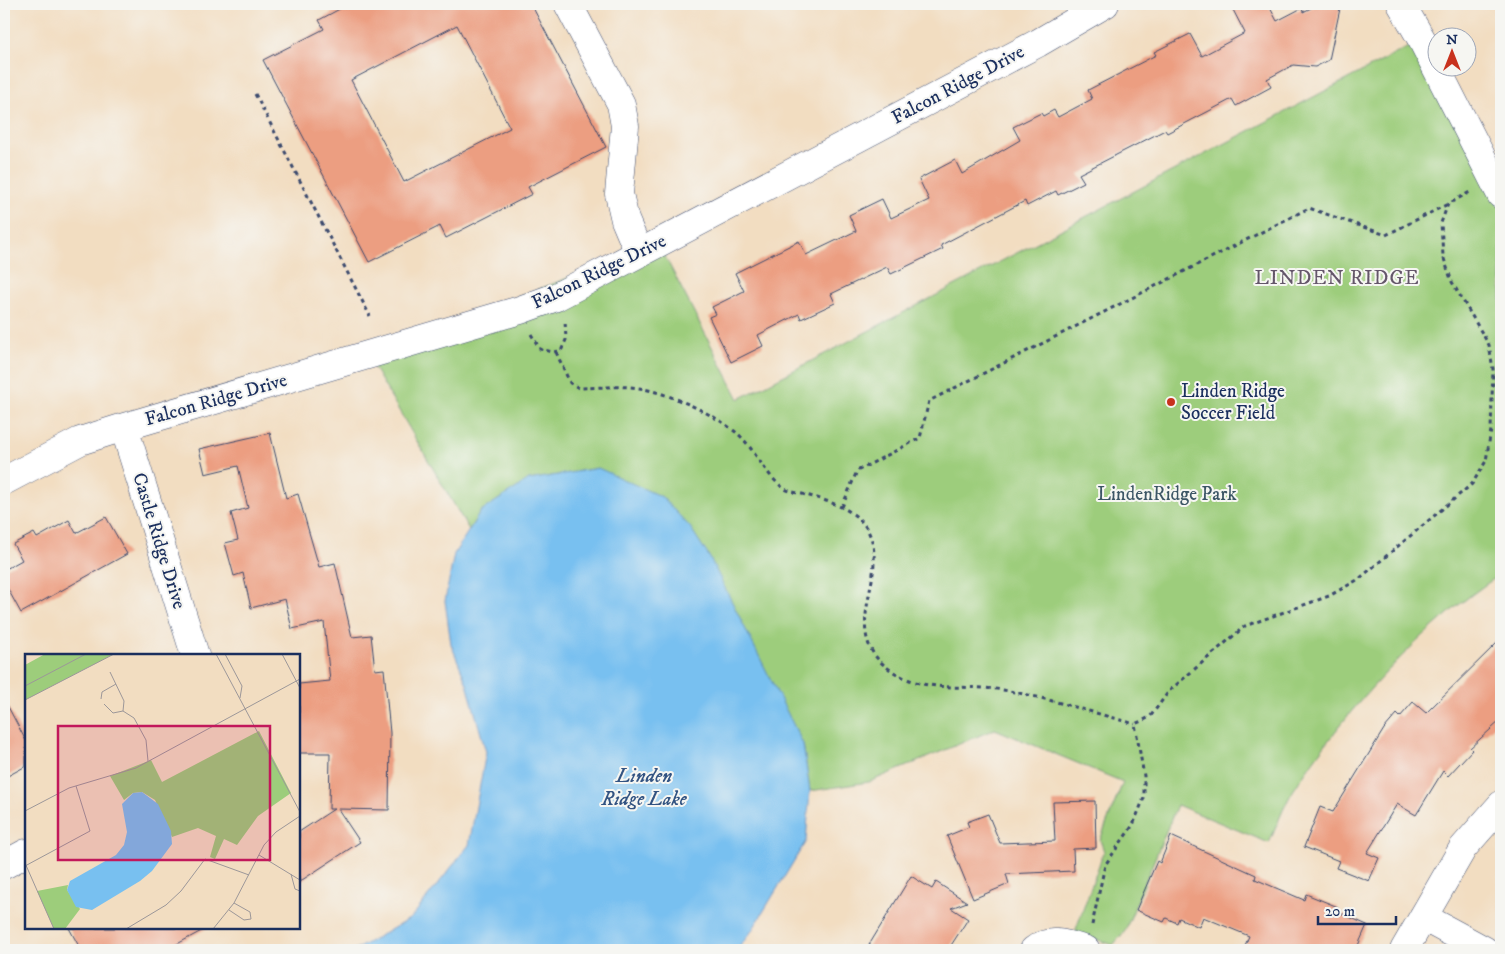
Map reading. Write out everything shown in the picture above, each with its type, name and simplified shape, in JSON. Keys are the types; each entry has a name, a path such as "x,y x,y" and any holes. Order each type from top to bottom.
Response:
{"street":[{"path":"568,4 621,104 625,126 619,194 625,220 639,253"},
{"name":"Falcon Ridge Drive","path":"4,481 80,442 124,427 520,310 556,297 1029,48 1105,4"},
{"path":"1401,4 1422,40 1497,188"},
{"name":"Castle Ridge Drive","path":"124,427 195,654"},
{"path":"1404,950 1463,848 1501,805"},
{"path":"4,865 25,854"},
{"path":"1423,916 1484,950"},
{"path":"1034,950 1039,946 1059,942 1088,942"}],"path":[{"path":"256,94 370,316"},
{"path":"842,507 857,471 920,438 929,401 1309,208 1386,235 1448,204 1497,188"},
{"path":"556,352 570,383 579,388 638,388 658,392 716,418 739,434 785,489 842,507 854,514 869,531 874,548 875,571 865,616 865,633 870,646 883,664 901,677 921,685 1003,690 1135,724 1150,716 1169,690 1246,626 1329,596 1359,580 1472,484 1486,461 1491,430 1493,369 1489,345 1452,282 1443,256 1441,223 1448,204"},
{"path":"520,310 533,340 540,349 561,351 566,340 567,324 556,297"},
{"path":"1088,942 1105,865 1133,825 1144,798 1144,776 1135,724"}],"green space":[{"name":"LindenRidge Park","path":"1422,40 1428,52 1428,78 1441,78 1501,195 1501,574 1471,595 1414,644 1360,701 1313,761 1293,791 1269,843 1177,805 1125,931 1113,945 1075,932 1104,851 1100,840 1123,782 995,729 869,782 810,791 803,744 598,468 529,480 481,511 469,530 367,356 658,243 739,399"}],"water":[{"name":"Linden Ridge Lake","path":"598,468 662,497 690,527 710,558 803,744 810,791 806,841 751,932 737,950 355,950 411,918 469,845 486,752 467,684 451,644 445,601 454,554 481,511 529,480"}],"building":[{"path":"349,4 531,4 606,147 528,187 532,194 446,238 440,226 369,262 263,60 324,29 319,20","holes":["457,25 510,128 404,182 351,80"]},
{"path":"1230,4 1268,4 1277,21 1302,8 1303,12 1319,4 1341,4 1329,60 1315,67 1293,65 1267,79 1271,87 1236,106 1232,99 1167,133 1165,130 1079,174 1084,182 1058,195 1056,191 1027,206 1025,201 941,245 943,249 891,274 887,267 831,294 835,303 801,319 799,314 758,335 763,346 731,362 709,317 716,314 712,307 744,291 735,273 799,241 806,255 856,231 849,215 882,199 891,218 929,200 919,179 955,160 962,174 1020,140 1013,127 1041,113 1043,116 1054,110 1058,117 1092,99 1088,90 1156,55 1154,52 1190,34 1202,56 1245,33"},
{"path":"270,433 286,498 298,494 319,567 335,563 352,637 371,635 375,670 384,669 390,733 389,810 338,809 360,842 300,881 300,831 334,809 329,809 330,753 300,753 300,684 330,681 324,622 292,629 285,599 251,608 243,573 234,576 225,543 238,540 231,513 248,508 238,466 205,474 199,449"},
{"path":"106,517 127,554 21,613 4,582 4,570 22,560 13,544 34,533 37,538 69,520 76,533"},
{"path":"1501,639 1501,720 1470,748 1472,750 1448,776 1443,771 1416,815 1397,804 1367,853 1379,858 1369,881 1336,868 1339,861 1304,847 1320,807 1333,812 1384,729 1397,714 1400,717 1413,702 1426,713"},
{"path":"4,699 25,739 25,767 4,778"},
{"path":"1095,801 1096,848 1073,849 1074,871 1006,874 1009,884 973,899 947,836 969,827 967,822 988,814 1000,843 1055,841 1053,802"},
{"path":"1171,836 1256,875 1255,879 1304,900 1306,894 1338,907 1336,911 1367,925 1356,950 1243,950 1249,936 1203,917 1199,927 1179,918 1177,923 1166,918 1164,922 1136,910 1157,861 1160,863"},
{"path":"911,876 932,889 936,882 967,902 951,908 968,919 948,950 866,950"},
{"path":"70,929 205,929 166,950 81,950"}],"place":[{"name":"Linden Ridge Soccer Field","path":"1171,402"}],"district":[{"name":"LINDEN RIDGE","path":"1337,278"}]}
